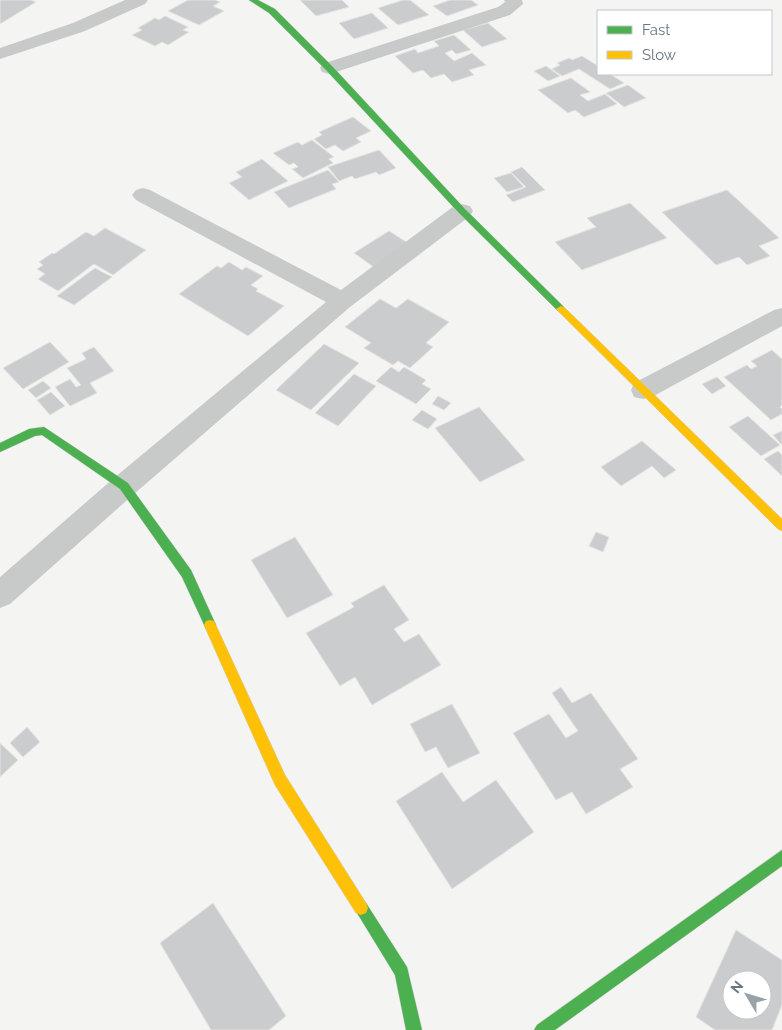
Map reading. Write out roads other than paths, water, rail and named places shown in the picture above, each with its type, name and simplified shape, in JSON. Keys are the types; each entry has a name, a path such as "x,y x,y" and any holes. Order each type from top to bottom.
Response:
{"street":[{"path":"0,54 79,27 139,0"},
{"path":"253,0 272,11 462,211 782,526"},
{"path":"328,68 504,11 514,4 513,0"},
{"path":"143,195 342,301"},
{"path":"0,595 124,486 342,301 462,211"},
{"path":"643,390 782,316"},
{"path":"0,448 33,432 44,432 124,486 187,574 280,780 402,972 414,1030"},
{"path":"542,1030 782,857"}]}
